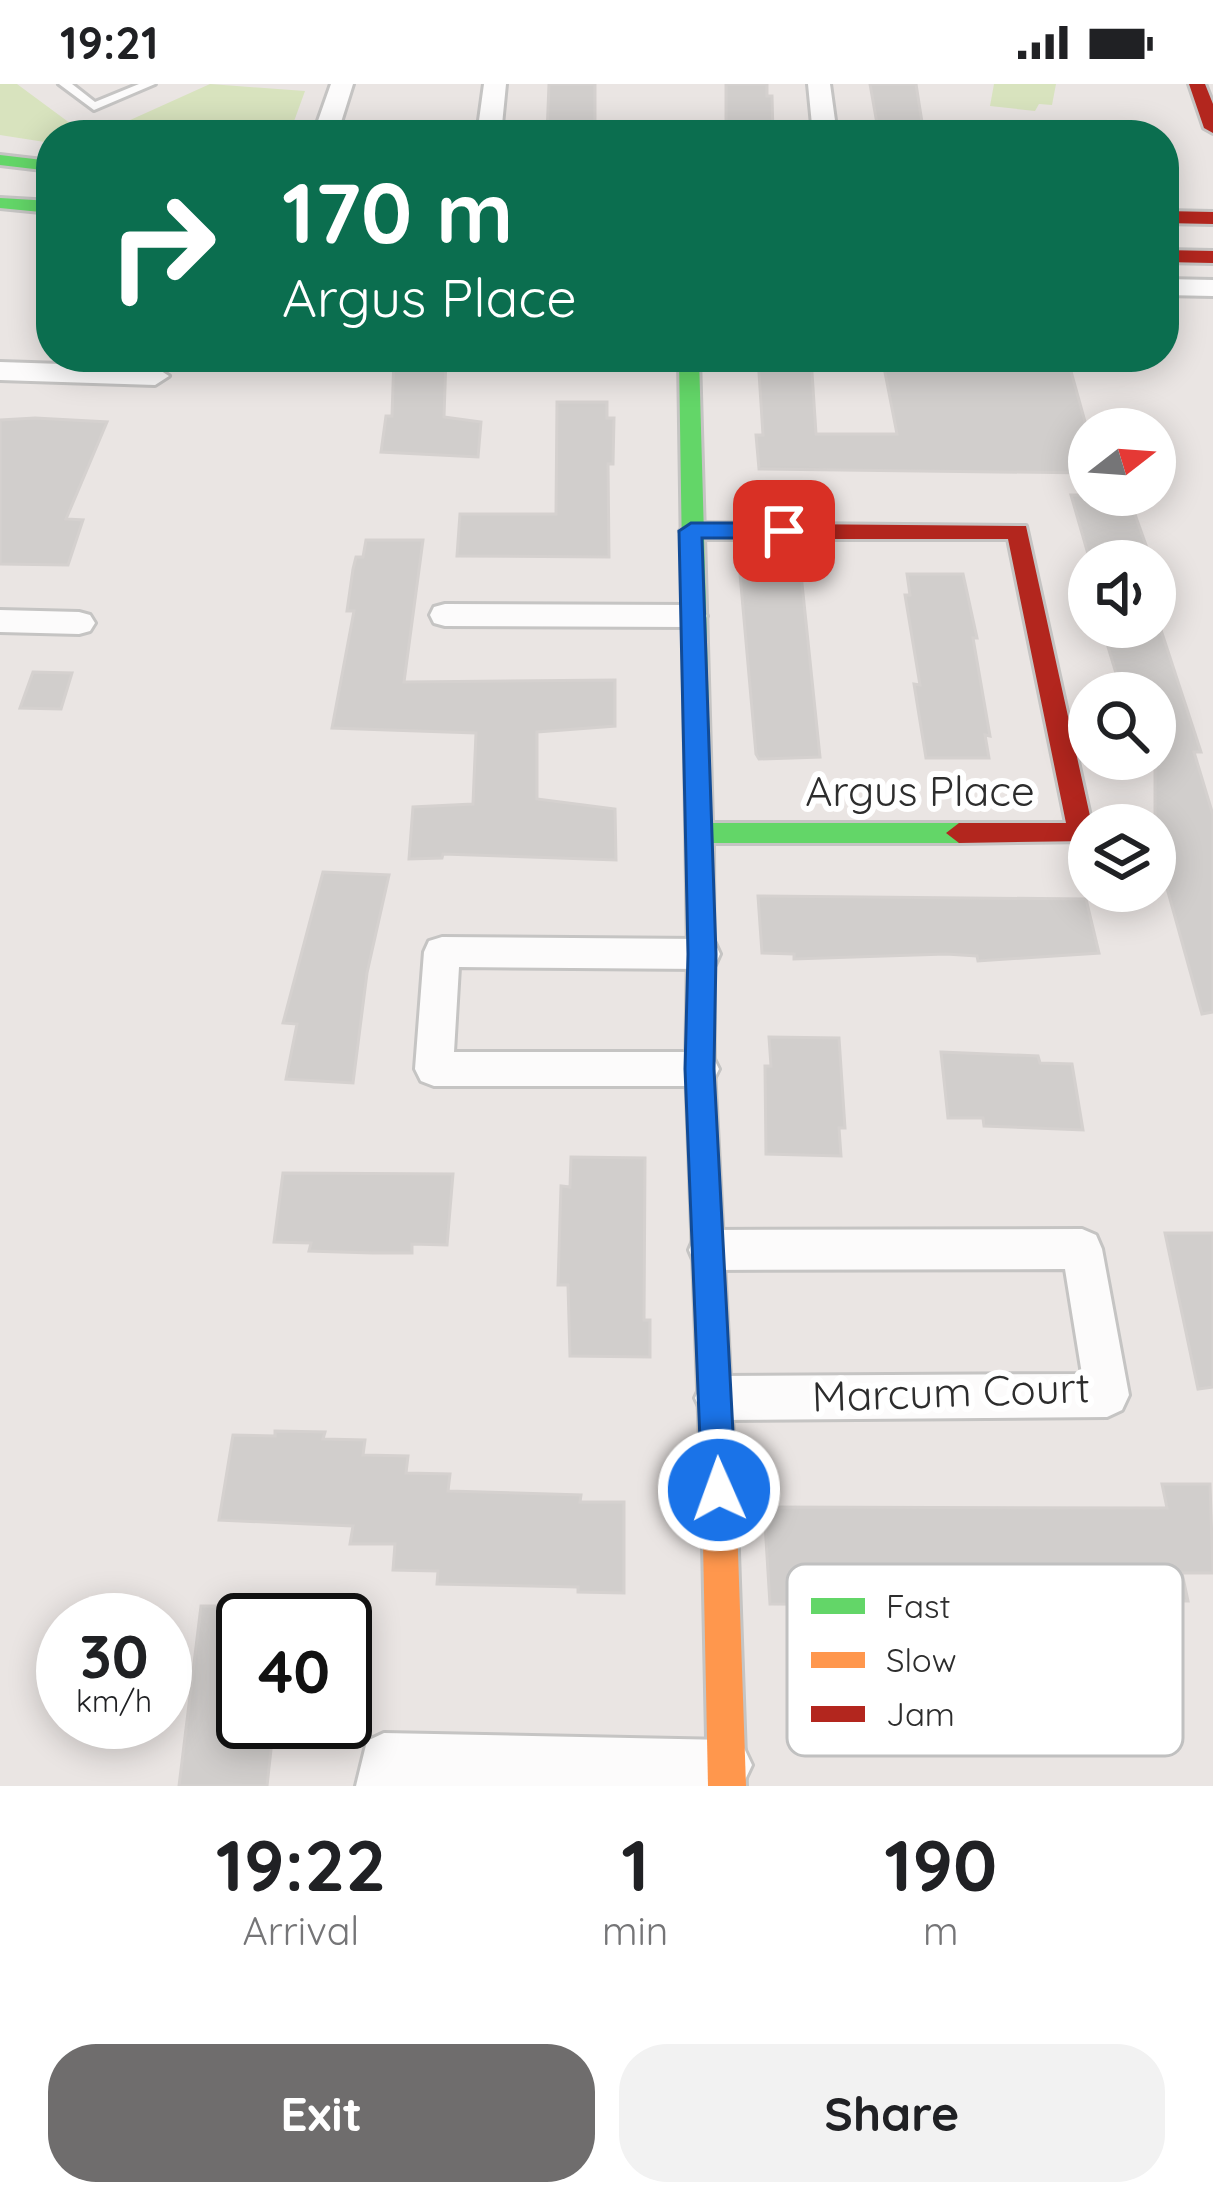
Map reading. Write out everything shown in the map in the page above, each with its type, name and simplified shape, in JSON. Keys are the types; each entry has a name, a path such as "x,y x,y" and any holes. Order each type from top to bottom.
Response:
{"street":[{"path":"330,120 341,84"},
{"path":"491,120 496,84"},
{"path":"819,84 823,120"},
{"path":"1197,84 1213,128"},
{"path":"0,160 36,164"},
{"path":"0,202 36,206"},
{"path":"1179,217 1213,218"},
{"path":"1179,256 1213,257"},
{"path":"1179,287 1213,288"},
{"path":"0,371 155,376"},
{"path":"381,1786 384,1758 727,1775 700,1069 702,954 688,372"},
{"name":"Argus Place","path":"691,531 1018,531 1081,833 699,833"},
{"path":"445,615 692,616"},
{"path":"0,621 79,623"},
{"path":"700,1069 434,1069 442,952 702,954"},
{"name":"Marcum Court","path":"710,1250 1082,1250 1107,1395 716,1398"}],"lane":[{"path":"65,84 94,106 149,84"}],"green space":[{"path":"0,84 17,84 66,120 36,120 36,141 0,135"},
{"path":"210,84 305,91 294,120 130,120"},
{"path":"994,84 1056,84 1052,105 1039,104 1035,111 990,106"}],"building":[{"path":"549,84 595,84 595,120 548,120"},
{"path":"726,84 767,84 773,120 726,120"},
{"path":"870,84 916,84 922,120 876,120"},
{"path":"393,372 446,372 444,417 481,422 478,457 381,452 386,416 392,416"},
{"path":"759,372 812,372 816,434 897,434 885,372 1071,372 1081,408 1068,408 1068,473 759,469 756,435 763,435"},
{"path":"557,402 607,402 607,418 614,418 613,464 608,464 609,557 457,556 460,514 556,514"},
{"path":"0,420 107,422 66,519 83,520 68,565 0,564"},
{"path":"1077,516 1136,516 1144,540 1084,540"},
{"path":"366,540 423,540 404,682 615,680 615,726 537,732 537,799 615,809 616,860 443,854 442,858 409,859 413,807 473,804 476,733 332,728 354,611 347,611 353,569 356,557 363,557"},
{"path":"740,574 801,574 820,757 759,759 756,754"},
{"path":"907,574 963,574 977,638 973,638 990,736 985,735 989,758 926,758 914,684 920,685 905,595 910,595"},
{"path":"1108,648 1167,648 1175,672 1116,672"},
{"path":"33,672 72,673 61,709 20,708"},
{"path":"1176,676 1201,752 1194,752 1213,815 1213,1012 1202,1014 1174,912 1176,804 1155,804 1155,780 1176,780"},
{"path":"323,872 389,875 367,973 353,1083 286,1079 297,1024 283,1023"},
{"path":"758,896 1068,899 1068,912 1089,912 1099,953 978,961 977,956 946,954 794,959 794,954 762,953"},
{"path":"769,1037 839,1038 845,1128 839,1128 841,1156 766,1154"},
{"path":"941,1052 1038,1056 1040,1063 1072,1064 1083,1130 984,1126 983,1118 948,1118"},
{"path":"571,1157 645,1158 644,1320 650,1320 650,1357 570,1356 568,1285 558,1285 561,1186 570,1187"},
{"path":"283,1173 453,1174 447,1245 412,1244 412,1253 373,1253 309,1251 311,1243 274,1242"},
{"path":"1165,1233 1213,1233 1213,1387 1198,1389"},
{"path":"275,1431 325,1432 323,1439 365,1440 363,1455 408,1456 406,1473 450,1474 448,1491 581,1495 580,1502 624,1502 624,1593 578,1592 578,1587 437,1584 438,1571 393,1570 395,1544 350,1544 353,1526 219,1520 233,1435 275,1436"},
{"path":"1162,1484 1210,1484 1213,1573 1183,1573 1183,1564 787,1564 787,1604 770,1604 764,1507 1167,1508"},
{"path":"201,1606 216,1606 216,1749 271,1749 267,1786 179,1786 184,1749 192,1749 192,1680"}],"traffic: fast":[{"path":"0,160 36,164"},
{"path":"0,203 36,206"},
{"path":"689,372 702,954 700,1069 719,1494"},
{"path":"699,833 959,833"}],"traffic: slow":[{"path":"719,1494 727,1786"}],"traffic: jam":[{"path":"1197,84 1213,128"},
{"path":"1179,217 1213,218"},
{"path":"1179,256 1213,257"},
{"path":"691,531 1018,531 1081,833 959,833"}],"route":[{"path":"719,1490 700,1069 702,954 691,531 784,531"}]}
